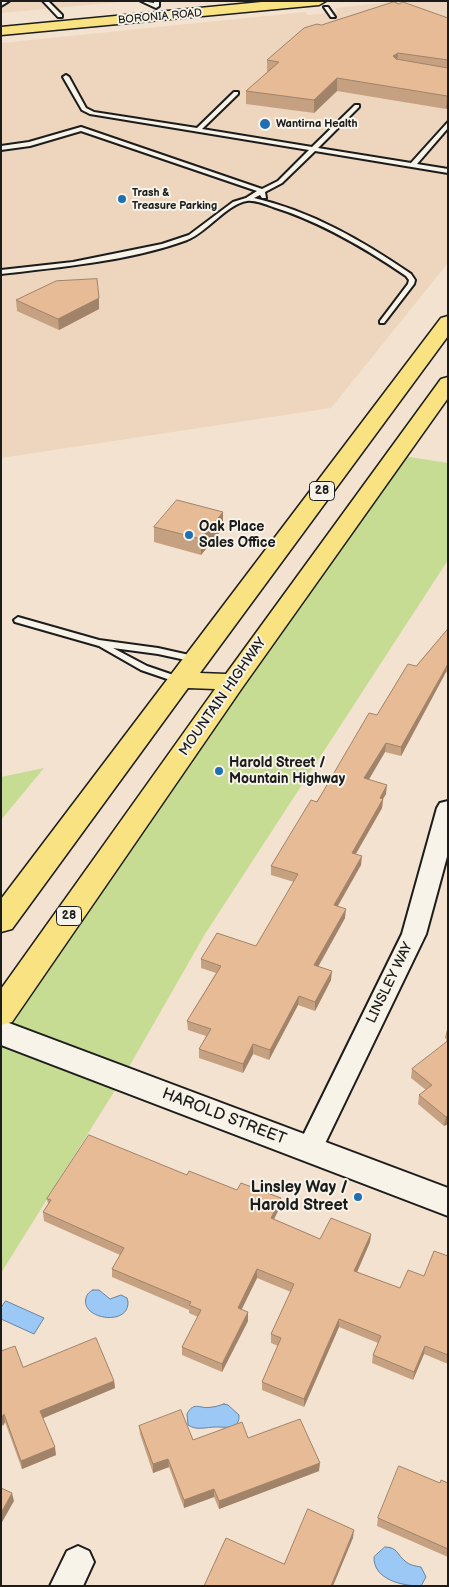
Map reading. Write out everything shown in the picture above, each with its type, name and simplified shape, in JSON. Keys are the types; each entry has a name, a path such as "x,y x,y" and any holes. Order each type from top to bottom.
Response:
{"main road":[{"name":"BORONIA ROAD","path":"1,22 202,1"},
{"name":"BORONIA ROAD","path":"1,31 154,6 323,5"},
{"name":"28","path":"1,921 448,322"},
{"name":"MOUNTAIN HIGHWAY","path":"1,1013 233,682 448,383"},
{"path":"195,659 233,682"},
{"path":"179,680 233,682"}],"street":[{"name":"LINSLEY WAY","path":"309,1150 438,884 448,808"},
{"name":"HAROLD STREET","path":"1,1032 448,1202"}],"lane":[{"path":"1,5 7,1"},
{"path":"46,1 60,16"},
{"path":"323,5 333,16"},
{"path":"66,76 84,109 88,112 448,171"},
{"path":"199,129 236,93"},
{"path":"1,272 73,264 164,246 191,236 235,203 248,199 280,182 357,106"},
{"path":"413,165 448,124"},
{"path":"1,148 30,144 81,129 262,191 267,202"},
{"path":"248,199 267,202 312,220 356,242 410,275 411,284 382,322"},
{"path":"18,620 98,643 158,651 195,659"},
{"path":"98,643 144,668 179,680"}],"shaded area":[{"path":"1,1 132,1 1,13"},
{"path":"400,1 448,1 448,263 331,408 1,458 1,43 305,12 308,15 338,12 335,8"}],"green space":[{"path":"396,455 448,463 448,560 205,934 122,1079 1,1273 1,1013"},
{"path":"44,768 1,820 1,777"}],"water":[{"path":"99,1290 110,1299 121,1295 127,1298 126,1310 121,1315 114,1317 97,1315 90,1311 86,1305 86,1298 89,1292"},
{"path":"6,1301 44,1318 34,1334 1,1319 1,1308"},
{"path":"224,1404 228,1405 239,1415 239,1420 232,1427 198,1428 188,1425 187,1414 192,1407 208,1408"},
{"path":"385,1547 395,1550 408,1563 421,1567 426,1577 421,1586 398,1583 390,1580 378,1571 374,1557"}],"building":[{"path":"394,2 399,4 403,2 448,18 448,60 398,53 393,56 396,59 448,68 447,96 337,78 314,100 246,91 279,62 267,60 304,28 317,24 321,25"},
{"path":"97,279 99,298 58,319 16,300 56,281"},
{"path":"177,500 223,512 201,539 154,527"},
{"path":"448,629 448,664 401,747 386,743 364,778 387,785 380,798 383,799 352,853 362,856 334,905 346,909 314,965 332,971 315,1002 299,996 270,1050 253,1044 243,1064 199,1049 211,1029 187,1021 221,966 201,959 217,933 256,946 298,874 271,866 311,800 317,802 369,713 377,715 408,664 416,666"},
{"path":"448,1041 448,1116 446,1117 419,1095 432,1085 412,1069"},
{"path":"89,1135 187,1175 189,1171 237,1190 241,1183 281,1198 271,1218 320,1239 331,1218 371,1234 354,1271 400,1288 408,1270 424,1276 434,1251 448,1256 448,1355 425,1346 414,1372 373,1355 381,1336 339,1319 304,1399 262,1382 281,1338 271,1334 294,1284 257,1269 238,1308 248,1312 222,1364 182,1347 201,1310 189,1305 191,1302 112,1269 124,1248 43,1212 51,1200 47,1199"},
{"path":"96,1338 114,1381 40,1411 55,1447 21,1461 4,1414 1,1418 1,1351 15,1346 23,1367"},
{"path":"181,1410 193,1440 242,1422 248,1438 300,1419 320,1463 219,1501 214,1489 184,1500 168,1459 153,1464 139,1426"},
{"path":"399,1466 440,1483 441,1480 448,1483 448,1549 378,1518"},
{"path":"1,1488 12,1493 1,1513"},
{"path":"308,1509 354,1530 331,1586 204,1586 226,1538 284,1564"}],"place":[{"name":"Wantirna Health","path":"265,124"},
{"name":"Trash & Treasure Parking","path":"122,199"},
{"name":"Oak Place Sales Office","path":"189,535"},
{"name":"Harold Street / Mountain Highway","path":"219,771"},
{"name":"Linsley Way / Harold Street","path":"358,1197"}]}
